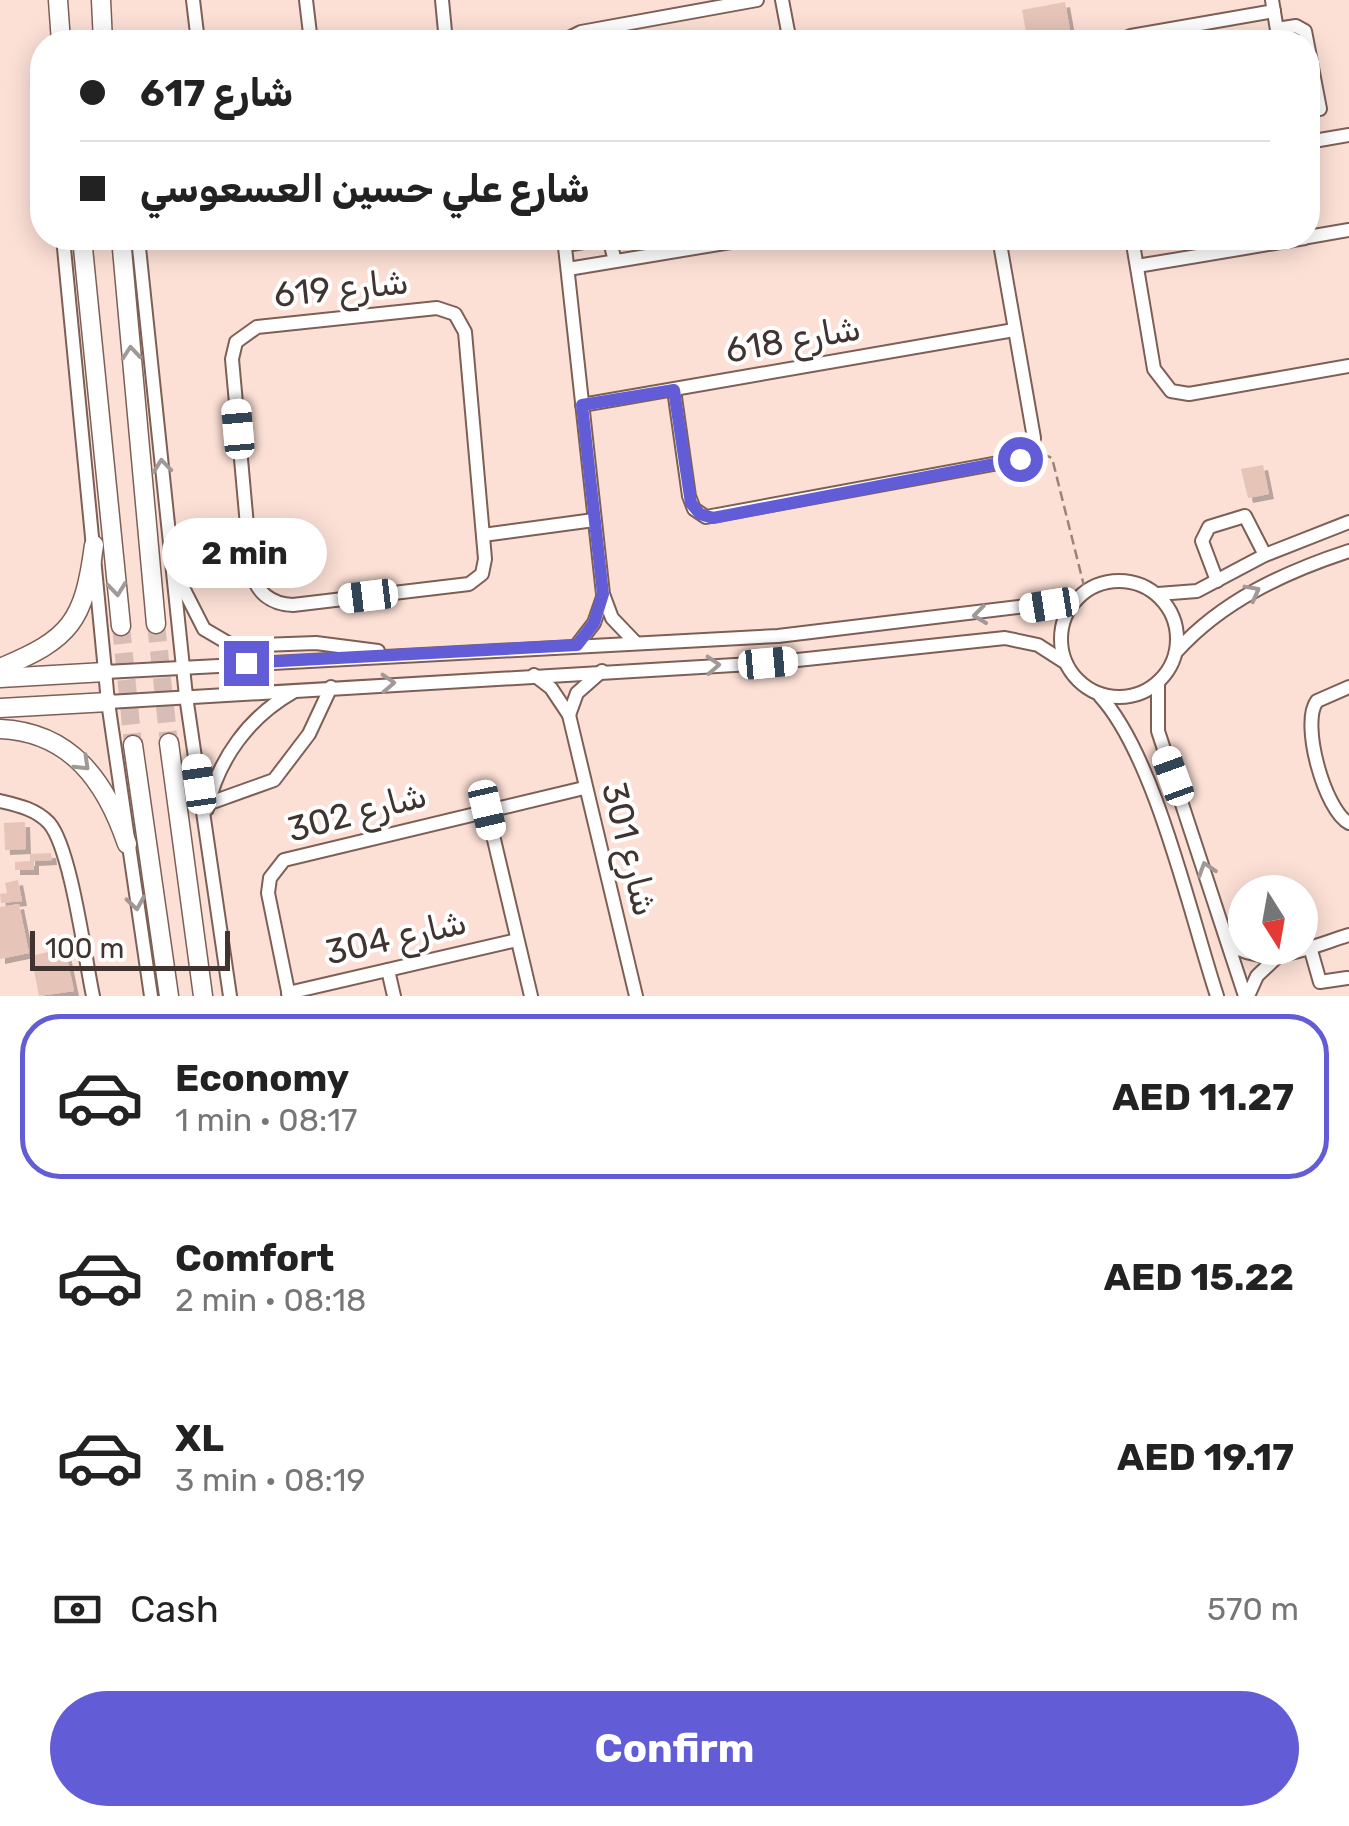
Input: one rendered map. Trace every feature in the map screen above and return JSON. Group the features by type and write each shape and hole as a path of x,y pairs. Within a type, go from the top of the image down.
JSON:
{"main road":[{"path":"58,0 60,30"},
{"path":"101,0 102,30"},
{"path":"83,250 121,626"},
{"path":"121,250 156,624"},
{"path":"0,668 46,648 68,630 86,597 94,544"},
{"path":"0,678 106,672"},
{"path":"0,708 108,702"},
{"path":"0,729 36,735 76,756 115,807 127,844"},
{"path":"169,743 203,996"},
{"path":"133,746 168,996"}],"street":[{"path":"194,0 197,30"},
{"path":"306,0 310,30"},
{"path":"442,0 445,30"},
{"path":"592,30 756,0"},
{"path":"782,0 788,30"},
{"path":"1158,30 1273,5 1277,30"},
{"path":"1320,140 1349,134"},
{"path":"1320,235 1349,230"},
{"path":"65,250 108,702 151,996"},
{"path":"139,250 186,696 230,996"},
{"path":"565,250 603,594 612,618 635,642"},
{"path":"612,250 614,261"},
{"path":"568,269 681,250"},
{"path":"674,390 691,503 700,514 713,518 1013,461 1031,450 1034,432 1001,250"},
{"path":"1134,250 1154,368 1170,391 1189,394 1349,366"},
{"path":"1137,266 1230,250"},
{"name":"شارع 619","path":"437,308 456,314 464,332 482,535 484,566 469,584 293,605 265,597 250,570 232,359 236,342 257,327 437,308"},
{"name":"شارع 618","path":"582,405 1014,330"},
{"path":"1217,581 1202,541 1210,527 1245,516 1265,555"},
{"path":"482,535 594,520"},
{"path":"106,672 850,629 1081,596 1122,581 1157,594 1186,594 1265,555 1349,522"},
{"path":"1228,941 1161,742 1155,707 1158,683 1177,651 1230,604 1300,569 1349,551"},
{"path":"173,566 197,620 222,642 244,648 335,643 390,654"},
{"path":"577,645 594,623 603,594"},
{"path":"1157,594 1172,614 1177,651"},
{"path":"1066,663 1061,636 1081,596"},
{"path":"108,702 768,663 1005,638 1038,645 1066,663 1079,682 1098,694 1118,718 1140,760 1217,996"},
{"path":"570,715 584,684 602,670"},
{"path":"534,675 551,688 570,715"},
{"path":"1098,694 1123,698 1158,683"},
{"path":"208,804 274,780 309,734 331,687"},
{"path":"1349,688 1316,700 1308,722 1332,809 1349,823"},
{"path":"204,821 218,772 246,730 300,689"},
{"name":"شارع 301","path":"570,715 584,788 636,996"},
{"name":"شارع 302","path":"288,994 268,894 278,866 297,854 584,788"},
{"path":"0,801 27,808 50,824 62,851 93,996"},
{"path":"487,810 531,996"},
{"path":"1318,944 1349,934"},
{"name":"شارع 304","path":"288,994 517,940"},
{"path":"1236,965 1246,996"},
{"path":"1246,996 1269,965"},
{"path":"1315,965 1320,982 1347,978"},
{"path":"388,970 394,996"}],"path":[{"path":"1031,450 1052,458 1081,596"}],"building":[{"path":"1065,2 1070,30 1026,30 1022,10"},
{"path":"1263,465 1269,494 1248,498 1241,469"},
{"path":"25,822 26,849 5,850 4,823"},
{"path":"51,853 52,860 34,861 34,870 15,870 15,862 30,861 30,854"},
{"path":"18,880 22,901 1,903 0,894 7,893 5,883"},
{"path":"19,904 29,953 0,959 0,907"},
{"path":"65,948 74,991 39,996 31,956"}],"tunnel":[{"path":"156,624 169,743"},
{"path":"121,626 133,745"}],"route":[{"path":"246,663 577,645 599,614 603,594 582,405 674,390 691,503 700,514 713,518 1020,459"}]}
